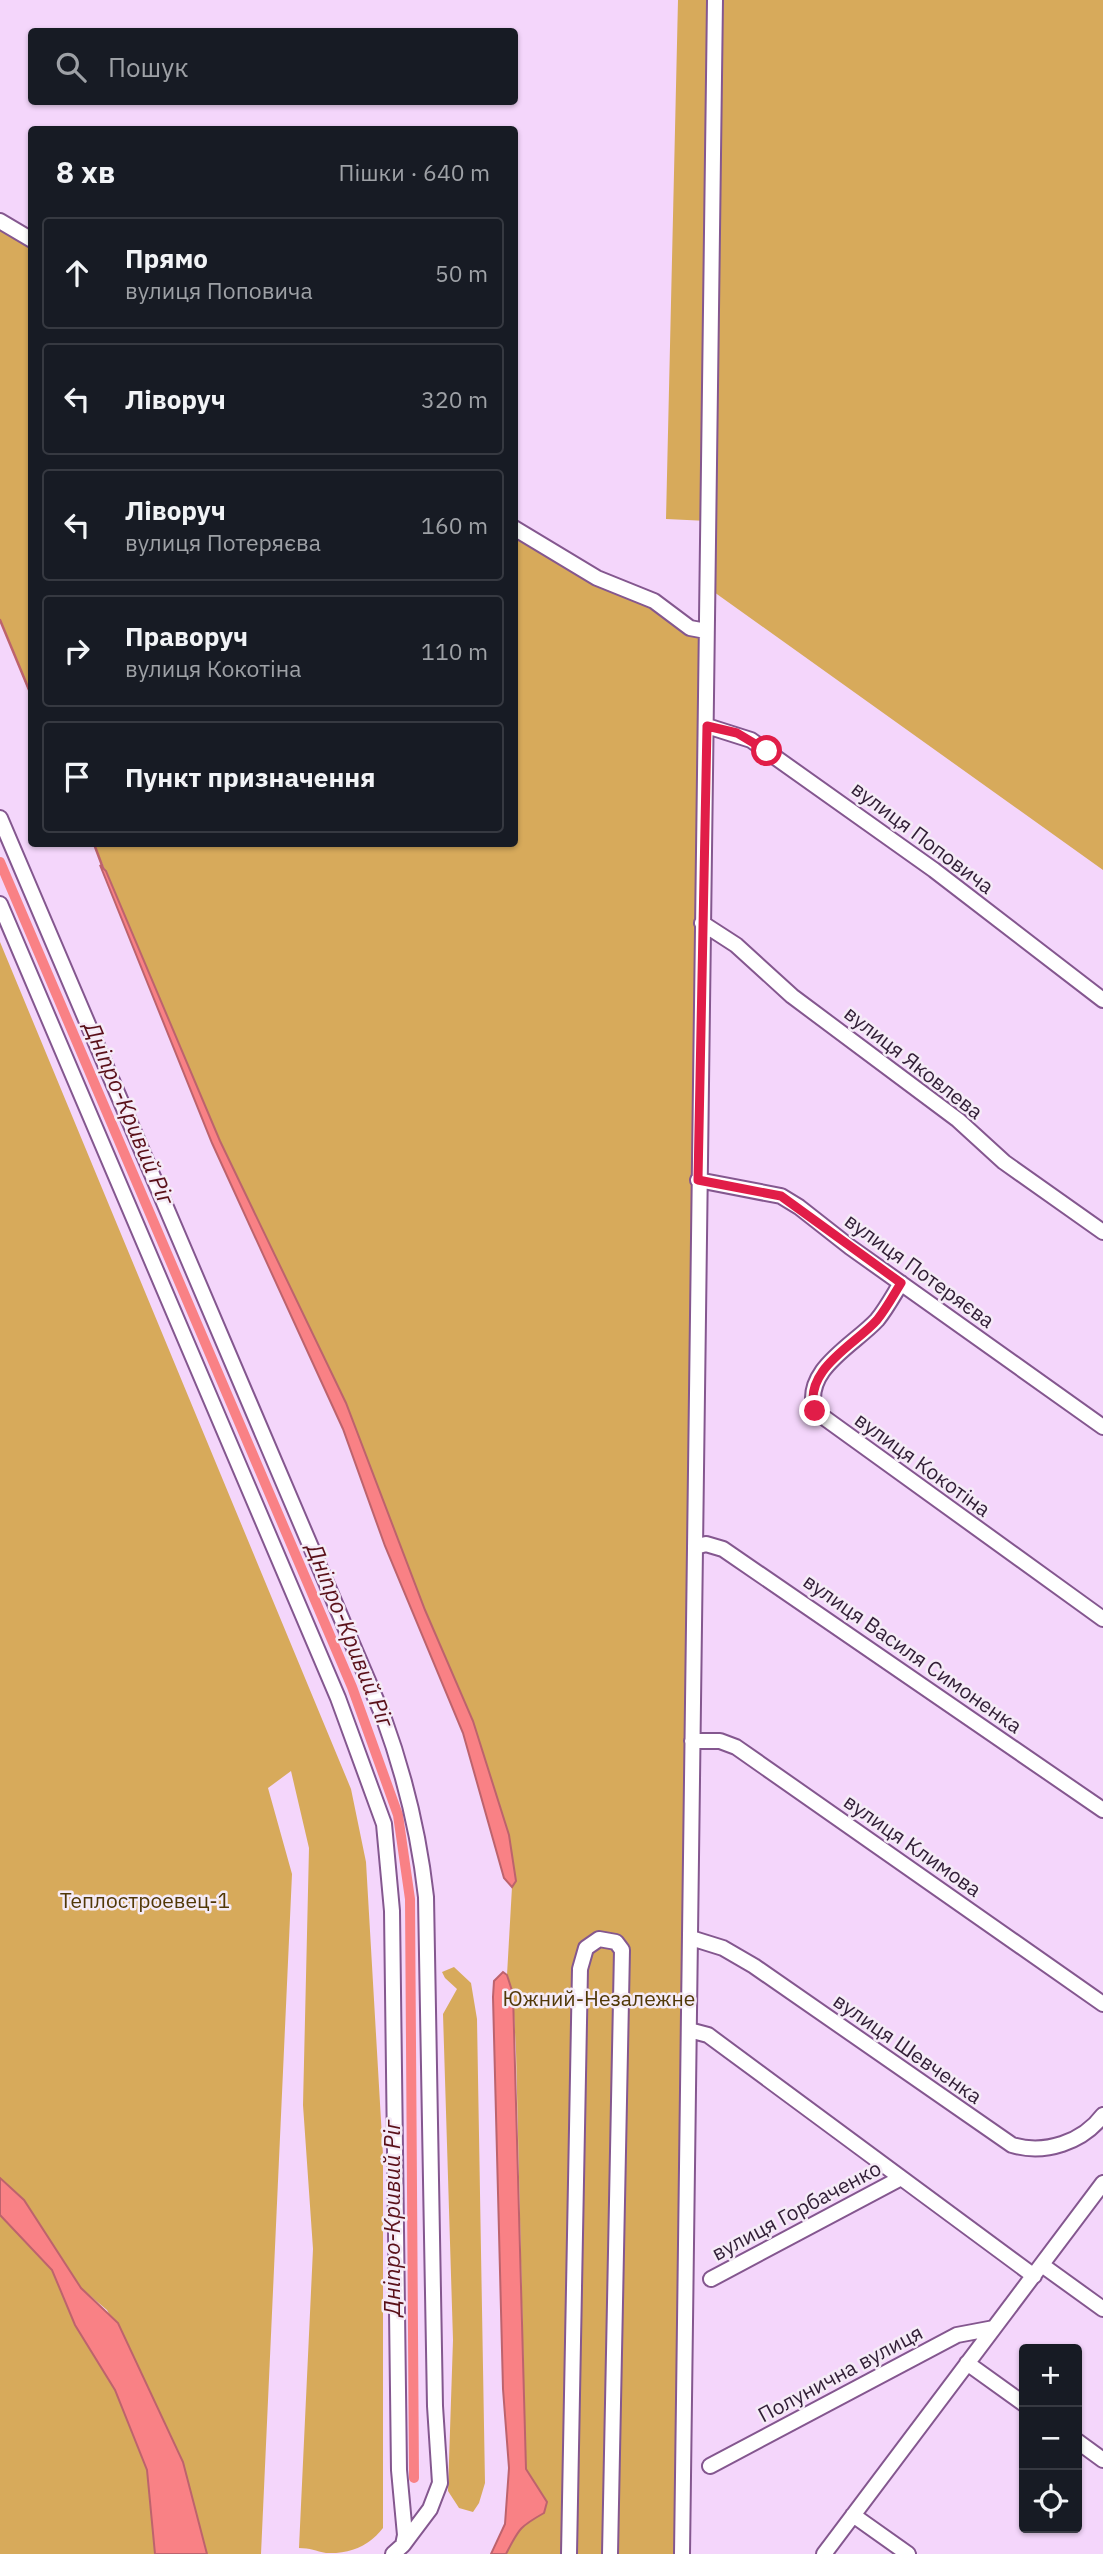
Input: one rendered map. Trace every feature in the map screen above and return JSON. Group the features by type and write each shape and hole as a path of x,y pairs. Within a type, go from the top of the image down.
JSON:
{"street":[{"path":"681,2554 715,0"},
{"path":"0,221 28,238"},
{"path":"518,530 597,578 654,601 690,628 706,631"},
{"name":"вулиця Поповича","path":"707,726 751,740 934,870 1103,1000"},
{"path":"0,818 378,1703 403,1771 419,1838 426,1897 435,2406 440,2483 436,2499 398,2550"},
{"path":"0,904 338,1698 384,1824 392,1911 399,2470 404,2516 398,2550"},
{"name":"вулиця Яковлева","path":"702,923 736,945 792,996 958,1120 1004,1162 1103,1232"},
{"name":"вулиця Потеряєва","path":"698,1180 781,1196 1103,1427"},
{"name":"вулиця Кокотіна","path":"901,1283 875,1322 825,1368 814,1391 815,1411 1103,1619"},
{"name":"вулиця Василя Симоненка","path":"695,1547 716,1546 743,1562 1103,1810"},
{"name":"вулиця Климова","path":"692,1741 720,1741 736,1748 1103,2004"},
{"name":"вулиця Шевченка","path":"691,1938 723,1948 754,1966 1012,2145 1034,2149 1073,2141 1087,2135 1103,2115"},
{"path":"569,2554 580,1969 586,1948 599,1939 616,1942 622,1950 610,2554"},
{"path":"689,2030 708,2035 901,2178 1038,2271 1103,2309"},
{"name":"вулиця Горбаченко","path":"711,2279 901,2178"},
{"path":"824,2554 1103,2183"},
{"name":"Полунична вулиця","path":"709,2466 957,2335 994,2328"},
{"path":"967,2363 1019,2400"},
{"path":"1082,2445 1103,2460"},
{"path":"853,2515 908,2554"}],"green space":[{"path":"678,0 1103,0 1103,870 707,587 708,521 666,519"},
{"path":"0,221 28,238 28,690 0,620"},
{"name":"Южний-Незалежне","path":"518,530 706,631 675,2554 506,2554 515,2532 535,2518 547,2502 526,2469 516,2051 513,1995 507,1975 512,1887 516,1880 473,1721 425,1610 346,1403 220,1141 95,847 518,847"},
{"name":"Теплостроевец-1","path":"0,942 351,1789 366,1862 383,2155 383,2528 372,2540 343,2552 326,2553 299,2548 313,2249 303,2105 309,1848 291,1771 268,1788 292,1874 261,2554 207,2554 183,2462 107,2310 81,2288 24,2200 0,2178"},
{"path":"454,1967 471,1983 477,2019 485,2483 479,2503 473,2512 459,2508 448,2491 453,2340 443,2014 457,1989 442,1972"},
{"path":"0,2215 52,2270 75,2325 115,2390 147,2470 155,2554 0,2554"}],"shaded area":[{"path":"100,865 106,871 220,1141 346,1403 425,1610 473,1721 509,1835 516,1881 512,1887 504,1878 463,1733 385,1546 343,1429 212,1143"},
{"path":"503,1972 507,1975 513,1994 526,2469 547,2502 544,2513 520,2529 506,2554 491,2554 505,2524 509,2468 503,2389 493,1997 494,1981"},
{"path":"0,2178 24,2200 81,2288 118,2323 183,2462 207,2554 155,2554 147,2470 115,2390 75,2325 52,2270 0,2215"}],"waterway":[{"path":"0,620 28,687"},
{"path":"95,847 103,868"},
{"name":"Дніпро-Кривий Ріг","path":"0,862 352,1687 398,1815 410,1899 414,2478"}],"route":[{"path":"767,751 737,733 707,726 698,1180 781,1196 901,1283 875,1322 825,1368 814,1391 812,1402 815,1411"}]}
